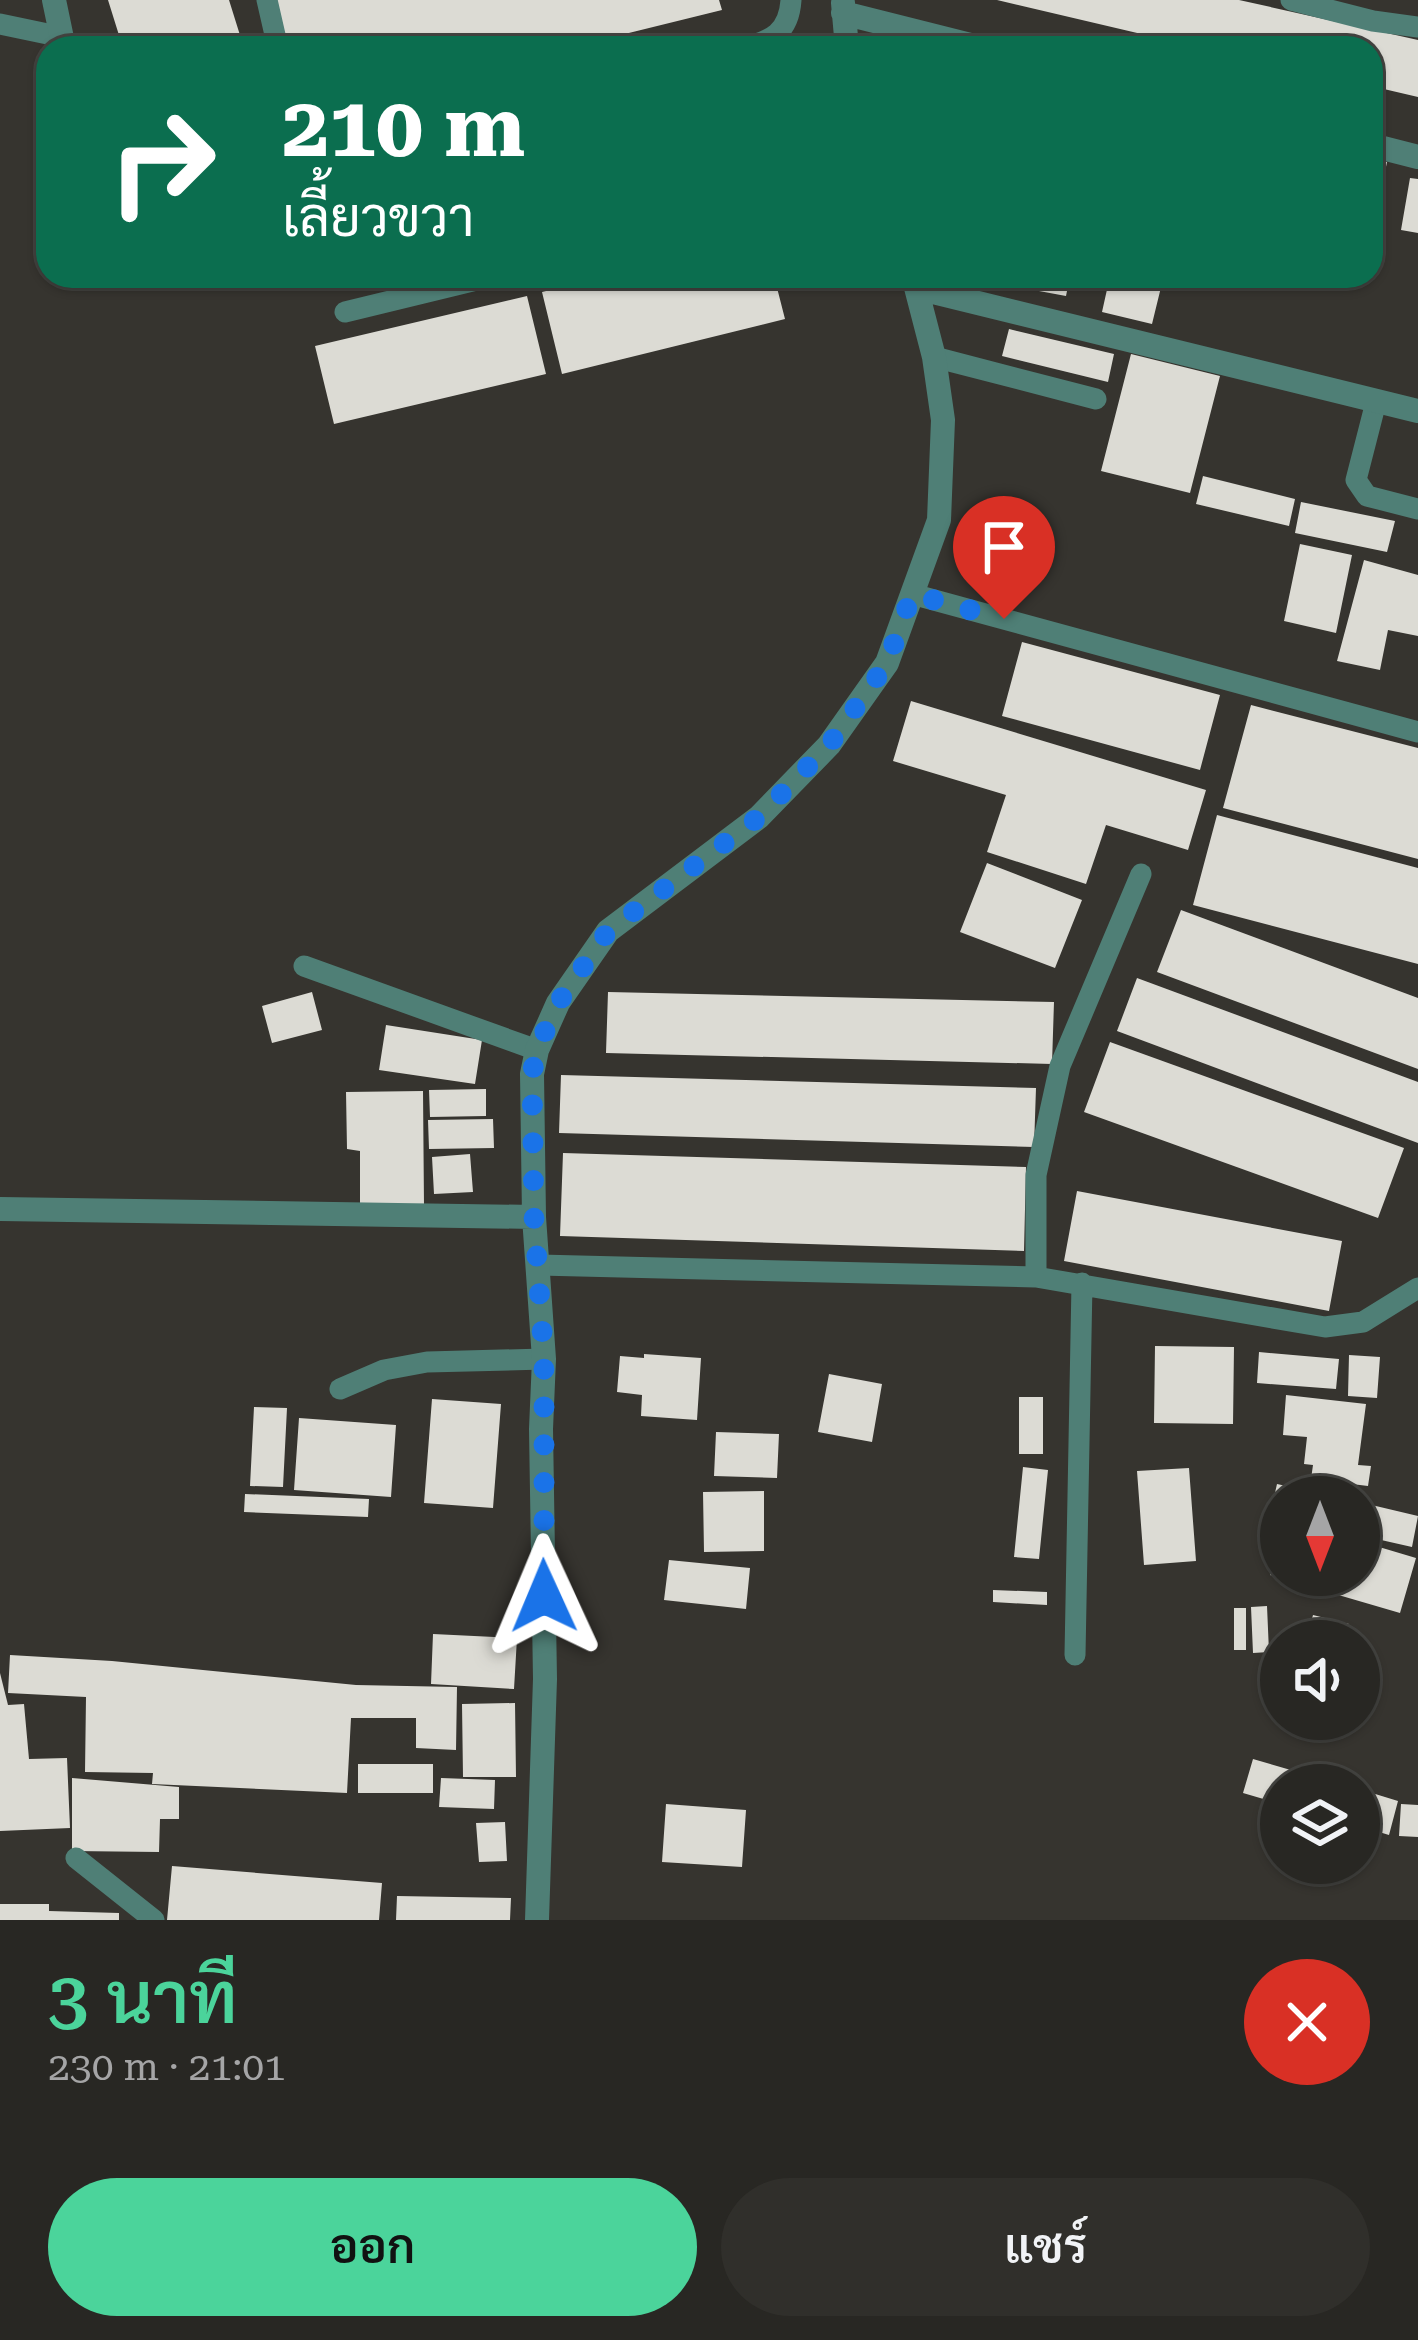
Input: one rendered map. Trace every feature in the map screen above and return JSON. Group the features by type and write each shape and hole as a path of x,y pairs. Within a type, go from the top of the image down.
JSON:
{"street":[{"path":"54,0 62,36"},
{"path":"843,7 941,36"},
{"path":"1383,148 1418,157"},
{"path":"537,1920 545,1679 544,1358 534,1217 532,1074 537,1049 558,1003 608,931 759,817 829,745 887,663 939,520 943,420 917,288"},
{"path":"938,288 1418,411"},
{"path":"0,1209 534,1217"}],"lane":[{"path":"267,0 275,36"},
{"path":"775,36 787,25 791,0"},
{"path":"1291,0 1418,27"},
{"path":"0,24 40,36"},
{"path":"345,313 446,288"},
{"path":"934,357 1096,399"},
{"path":"1376,402 1356,480 1367,496 1418,509"},
{"path":"912,594 1418,732"},
{"path":"1036,1277 1036,1175 1060,1066 1141,874"},
{"path":"304,966 537,1049"},
{"path":"539,1265 1036,1277 1325,1327 1363,1322 1418,1288"},
{"path":"1075,1655 1082,1283"},
{"path":"340,1389 384,1370 427,1362 544,1358"},
{"path":"76,1858 154,1920"}],"building":[{"path":"108,0 229,0 240,36 119,36"},
{"path":"277,0 719,0 722,10 617,36 285,36"},
{"path":"997,0 1239,0 1418,40 1418,97 1383,89 1383,36 1150,36"},
{"path":"1410,178 1418,179 1418,233 1401,230"},
{"path":"558,288 777,288 785,319 562,374 542,292"},
{"path":"1023,288 1068,288 1066,296"},
{"path":"1107,288 1161,288 1152,324 1102,312"},
{"path":"527,296 546,374 334,424 315,346"},
{"path":"1009,329 1114,354 1108,382 1002,356"},
{"path":"1131,354 1220,376 1190,493 1101,471"},
{"path":"1203,476 1295,499 1289,526 1196,504"},
{"path":"1301,502 1395,521 1387,552 1295,533"},
{"path":"1300,544 1352,555 1336,633 1284,621"},
{"path":"1364,560 1418,575 1418,636 1388,630 1380,670 1337,661"},
{"path":"1022,642 1220,695 1200,770 1002,716"},
{"path":"911,701 1206,790 1188,850 1106,825 1086,884 987,852 1006,795 893,761"},
{"path":"1251,705 1418,748 1418,859 1223,808"},
{"path":"1217,815 1418,868 1418,964 1193,905"},
{"path":"987,863 1082,900 1055,968 960,932"},
{"path":"1181,910 1418,998 1418,1069 1157,972"},
{"path":"1137,978 1418,1082 1418,1143 1117,1031"},
{"path":"312,992 322,1030 272,1043 262,1006"},
{"path":"608,992 1054,1002 1052,1064 606,1053"},
{"path":"386,1025 482,1040 475,1084 379,1070"},
{"path":"1110,1042 1404,1148 1378,1218 1084,1112"},
{"path":"561,1075 1036,1088 1034,1147 559,1133"},
{"path":"486,1089 486,1116 430,1117 429,1090"},
{"path":"423,1091 424,1206 360,1207 360,1151 347,1149 346,1092"},
{"path":"493,1119 494,1148 429,1149 428,1120"},
{"path":"563,1153 1026,1167 1024,1251 560,1236"},
{"path":"470,1154 473,1192 434,1194 432,1157"},
{"path":"1077,1191 1342,1241 1329,1311 1064,1261"},
{"path":"1155,1346 1234,1347 1233,1424 1154,1423"},
{"path":"1259,1352 1339,1359 1336,1389 1257,1383"},
{"path":"644,1354 701,1358 697,1420 641,1416 642,1395 617,1392 620,1356 644,1358"},
{"path":"1349,1355 1380,1357 1377,1398 1348,1396"},
{"path":"829,1374 882,1384 872,1442 818,1432"},
{"path":"1286,1395 1366,1404 1358,1465 1371,1466 1370,1476 1311,1476 1313,1465 1304,1464 1307,1437 1283,1435"},
{"path":"1019,1397 1043,1397 1043,1454 1019,1454"},
{"path":"432,1399 501,1404 493,1508 424,1503"},
{"path":"254,1407 287,1408 283,1487 250,1486"},
{"path":"299,1418 396,1425 391,1497 294,1490"},
{"path":"716,1432 779,1434 777,1478 714,1476"},
{"path":"1023,1467 1048,1470 1039,1559 1014,1557"},
{"path":"1189,1468 1196,1561 1144,1565 1137,1471"},
{"path":"764,1491 764,1551 704,1552 703,1492"},
{"path":"245,1494 369,1499 368,1517 244,1512"},
{"path":"1380,1507 1418,1516 1412,1547 1380,1540"},
{"path":"1380,1547 1416,1558 1400,1613 1342,1596 1380,1596"},
{"path":"669,1560 750,1568 746,1609 664,1600"},
{"path":"993,1590 1047,1592 1047,1605 993,1602"},
{"path":"1267,1606 1268,1620 1260,1620 1260,1653 1253,1653 1251,1607"},
{"path":"1234,1608 1246,1608 1246,1650 1234,1650"},
{"path":"433,1634 517,1638 514,1689 431,1684"},
{"path":"10,1655 356,1685 457,1687 456,1750 416,1748 416,1718 351,1718 347,1793 152,1784 153,1773 85,1772 86,1697 8,1693"},
{"path":"0,1673 8,1705 24,1704 29,1759 67,1758 70,1828 0,1831"},
{"path":"515,1703 516,1777 463,1777 462,1704"},
{"path":"1253,1759 1270,1764 1260,1764 1260,1798 1243,1793"},
{"path":"358,1764 433,1764 433,1793 358,1793"},
{"path":"72,1778 179,1787 179,1819 160,1819 159,1852 72,1851"},
{"path":"441,1778 495,1780 494,1809 439,1807"},
{"path":"1380,1795 1398,1801 1389,1835 1380,1832"},
{"path":"666,1804 746,1810 742,1867 662,1862"},
{"path":"1401,1804 1418,1805 1418,1837 1399,1836"},
{"path":"505,1822 507,1861 479,1862 476,1823"},
{"path":"172,1866 382,1883 379,1920 167,1920"},
{"path":"397,1896 511,1898 510,1920 396,1920"},
{"path":"0,1904 49,1904 49,1911 119,1913 119,1920 0,1920"}],"route":[{"path":"544,1596 544,1358 534,1217 532,1074 537,1049 558,1003 608,931 759,817 829,745 887,663 912,594 1004,619"}]}
